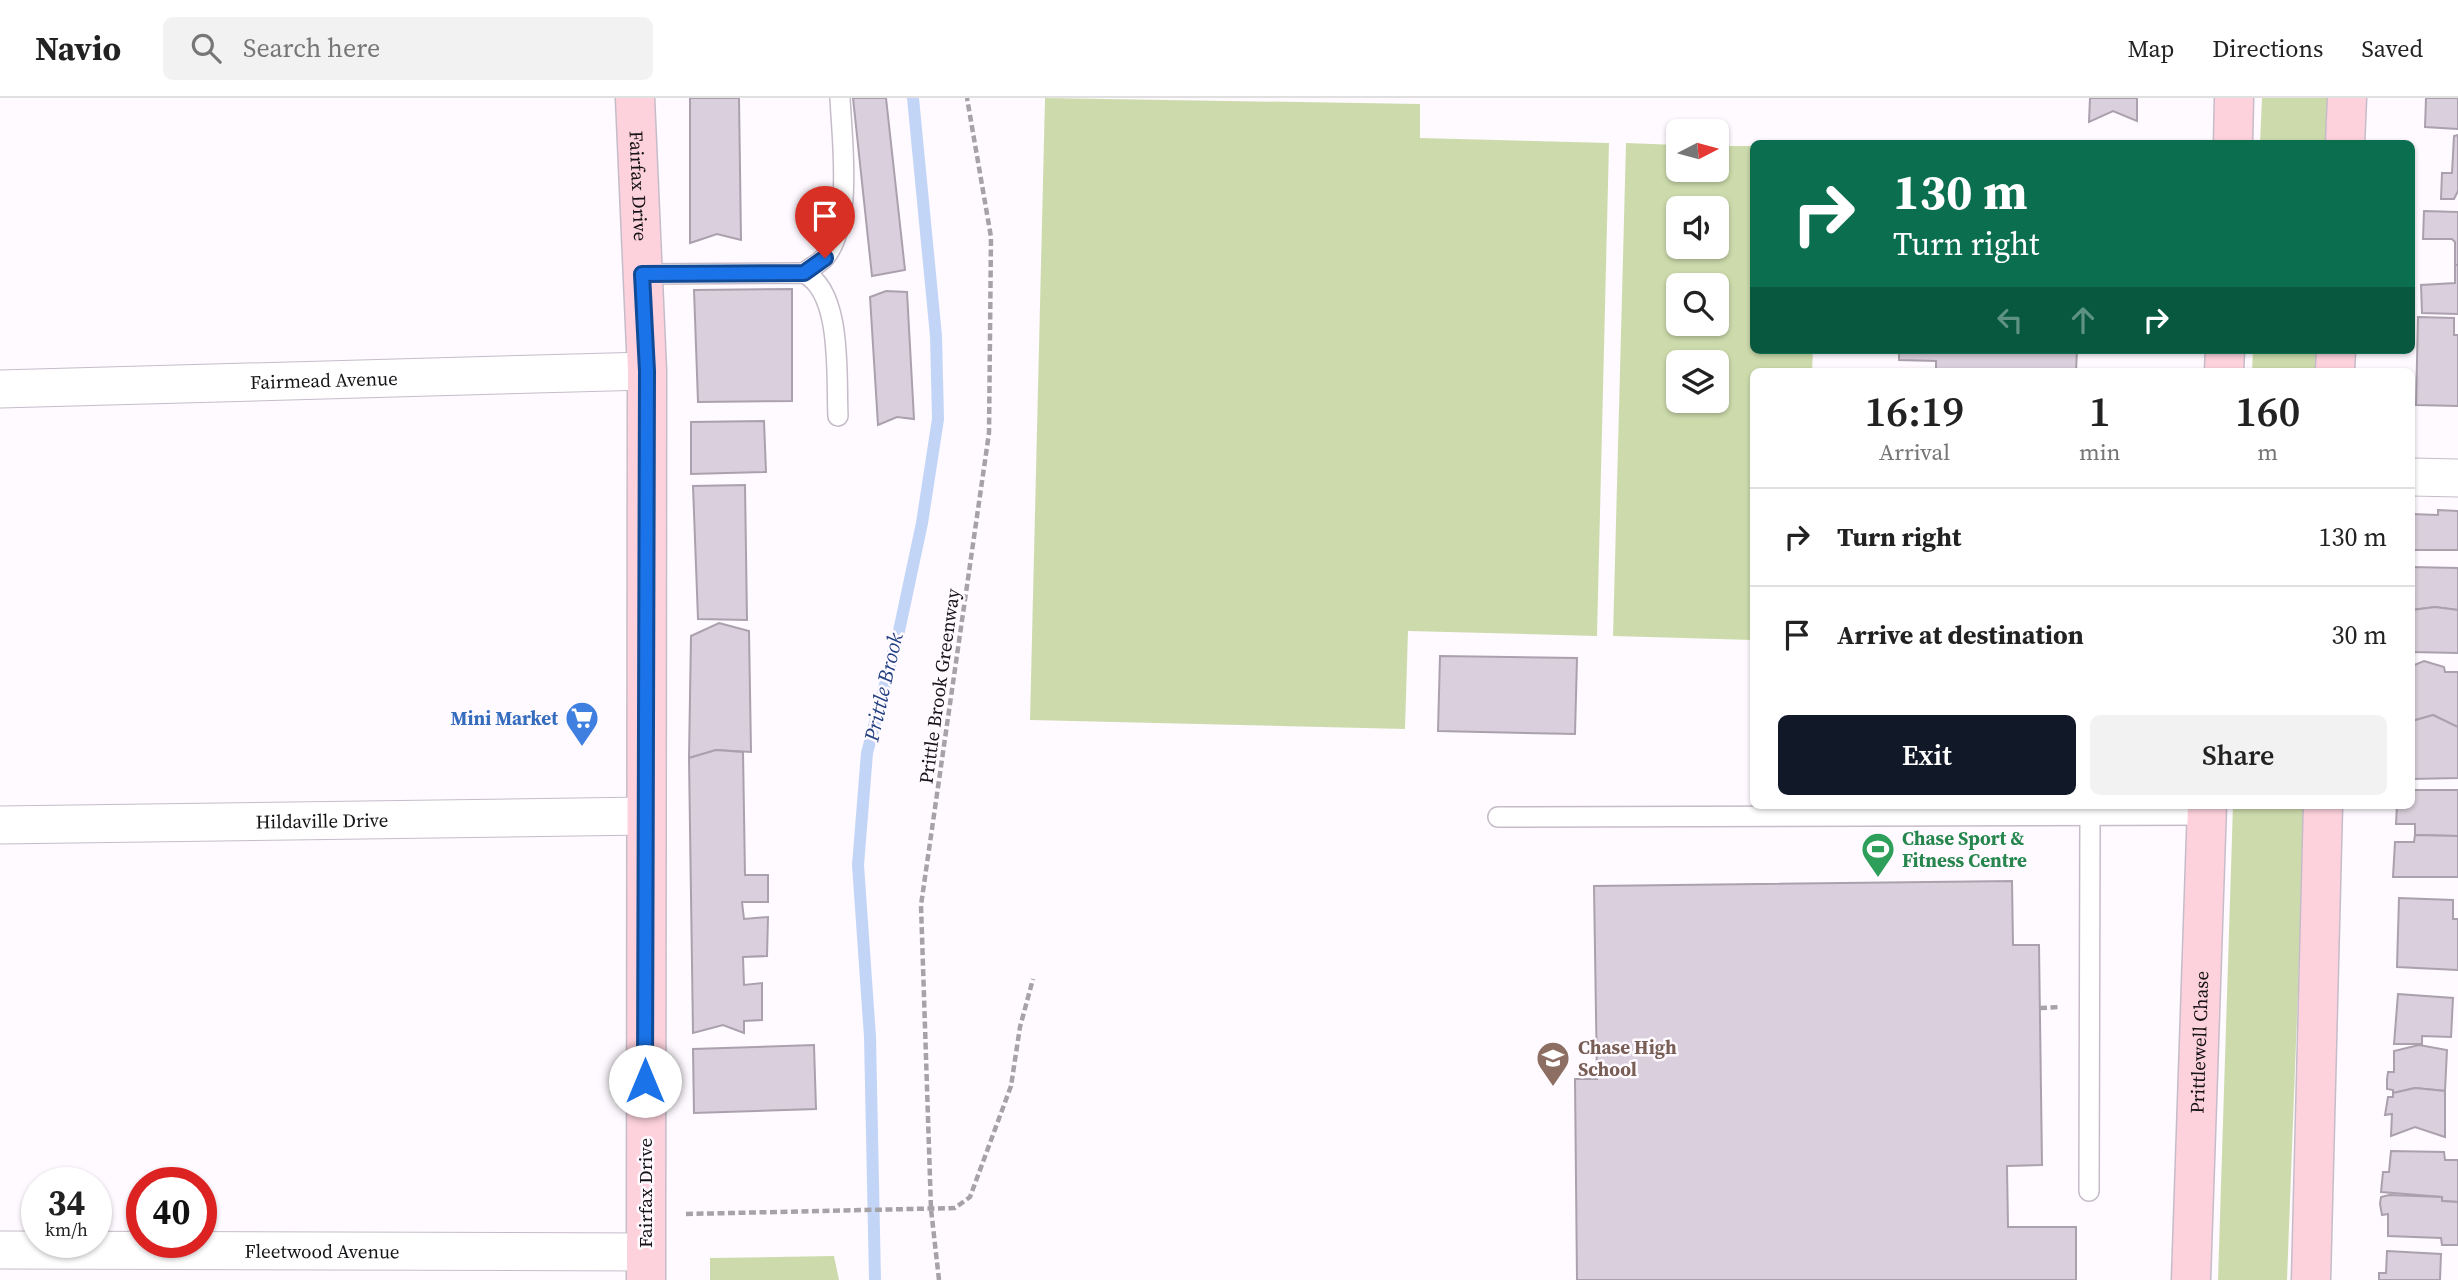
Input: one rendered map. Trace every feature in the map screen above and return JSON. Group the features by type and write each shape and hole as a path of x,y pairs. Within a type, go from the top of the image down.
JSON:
{"street":[{"name":"Fairfax Drive","path":"635,98 647,371 645,1266"},
{"path":"2233,140 2234,98"},
{"path":"2345,140 2347,98"},
{"name":"Fairmead Avenue","path":"0,389 647,371"},
{"path":"2415,477 2458,478"},
{"path":"2311,1280 2323,809"},
{"name":"Prittlewell Chase","path":"2191,1280 2206,810"},
{"name":"Hildaville Drive","path":"0,825 645,816"},
{"name":"Fleetwood Avenue","path":"0,1250 645,1266"}],"lane":[{"path":"804,273 825,258 835,240 843,199 840,98"},
{"path":"642,274 804,273 814,278 830,312 834,330 838,416"},
{"path":"1498,817 2090,818 2206,810"},
{"path":"2089,1191 2090,818"}],"path":[{"name":"Prittle Brook Greenway","path":"939,1280 931,1209 921,905 989,433 991,237 967,98"},
{"path":"686,1226 686,1213 954,1208 971,1197 1011,1086 1020,1027 1033,979"}],"green space":[{"path":"1045,98 1420,104 1420,138 1609,143 1597,636 1408,631 1405,729 1030,720"},
{"path":"2262,98 2329,98 2327,140 2260,140"},
{"path":"1626,143 1666,145 1666,182 1729,182 1729,146 1750,146 1750,354 1813,354 1812,368 1750,368 1750,640 1613,636"},
{"path":"2253,354 2321,354 2320,368 2252,368"},
{"path":"2233,809 2305,809 2287,1280 2218,1280"},
{"path":"834,1256 839,1280 710,1280 710,1258"}],"building":[{"path":"690,98 739,98 741,240 717,234 690,243"},
{"path":"853,98 886,98 905,270 872,276"},
{"path":"2090,98 2137,98 2137,121 2113,111 2089,122"},
{"path":"2426,98 2458,98 2458,129 2425,127"},
{"path":"2458,135 2458,191 2454,199 2441,199 2442,173 2452,173 2454,136"},
{"path":"2424,211 2458,212 2458,265 2455,265 2455,242 2452,239 2423,239"},
{"path":"2455,265 2458,265 2458,314 2422,313 2421,285 2455,283"},
{"path":"792,289 792,401 698,402 694,290"},
{"path":"886,291 907,292 914,419 897,417 878,425 870,297"},
{"path":"2418,317 2454,318 2454,335 2458,335 2458,406 2416,405"},
{"path":"1899,354 2077,354 2076,368 1936,368 1936,361 1899,360"},
{"path":"764,421 766,472 691,474 691,422"},
{"path":"745,485 747,620 698,619 693,486"},
{"path":"2438,510 2458,511 2458,550 2415,550 2415,514 2438,515"},
{"path":"2415,567 2458,568 2458,610 2435,607 2415,610"},
{"path":"2435,607 2458,610 2458,653 2415,652 2415,610"},
{"path":"719,623 749,631 751,752 716,750 689,758 691,636"},
{"path":"1440,656 1577,658 1575,734 1438,731"},
{"path":"2424,661 2444,667 2445,672 2458,672 2458,727 2433,715 2415,720 2415,665"},
{"path":"2433,715 2458,727 2458,778 2415,779 2415,720"},
{"path":"716,750 743,752 745,875 768,875 768,902 742,902 744,919 768,917 767,956 743,957 744,985 762,983 762,1020 744,1021 744,1033 723,1025 693,1033 689,758"},
{"path":"2415,790 2458,790 2458,836 2415,835 2415,824 2396,824 2397,809 2415,809"},
{"path":"2415,835 2458,836 2458,877 2393,877 2395,842 2414,842"},
{"path":"2012,881 2013,945 2039,945 2042,1165 2007,1166 2008,1227 2076,1227 2076,1280 1577,1280 1575,1079 1597,1079 1594,886"},
{"path":"2399,898 2453,900 2453,919 2458,919 2458,970 2397,967"},
{"path":"2398,994 2453,998 2451,1037 2422,1036 2422,1044 2394,1044"},
{"path":"814,1045 816,1109 694,1113 693,1049"},
{"path":"2419,1045 2447,1050 2445,1091 2415,1088 2393,1093 2393,1090 2387,1089 2387,1079 2388,1072 2394,1072 2394,1051"},
{"path":"2415,1088 2445,1091 2445,1137 2415,1127 2391,1136 2392,1114 2385,1115 2388,1097 2393,1097 2393,1093"},
{"path":"2391,1151 2444,1152 2445,1160 2458,1160 2458,1202 2442,1201 2442,1197 2381,1192 2383,1172 2389,1172"},
{"path":"2381,1197 2442,1197 2442,1201 2458,1202 2458,1245 2442,1245 2441,1238 2388,1236 2388,1214 2382,1215 2380,1204"},
{"path":"2387,1251 2441,1254 2440,1280 2379,1280 2379,1273 2386,1273"}],"waterway":[{"name":"Prittle Brook","path":"875,1280 870,1037 858,865 867,753 899,631 922,523 938,419 936,336 913,98"}],"place":[{"name":"Mini Market","path":"582,748"},
{"name":"Chase Sport & Fitness Centre","path":"1878,879"},
{"name":"Chase High School","path":"1553,1088"}],"route":[{"path":"645,1081 647,371 642,274 804,273 825,258"}]}
